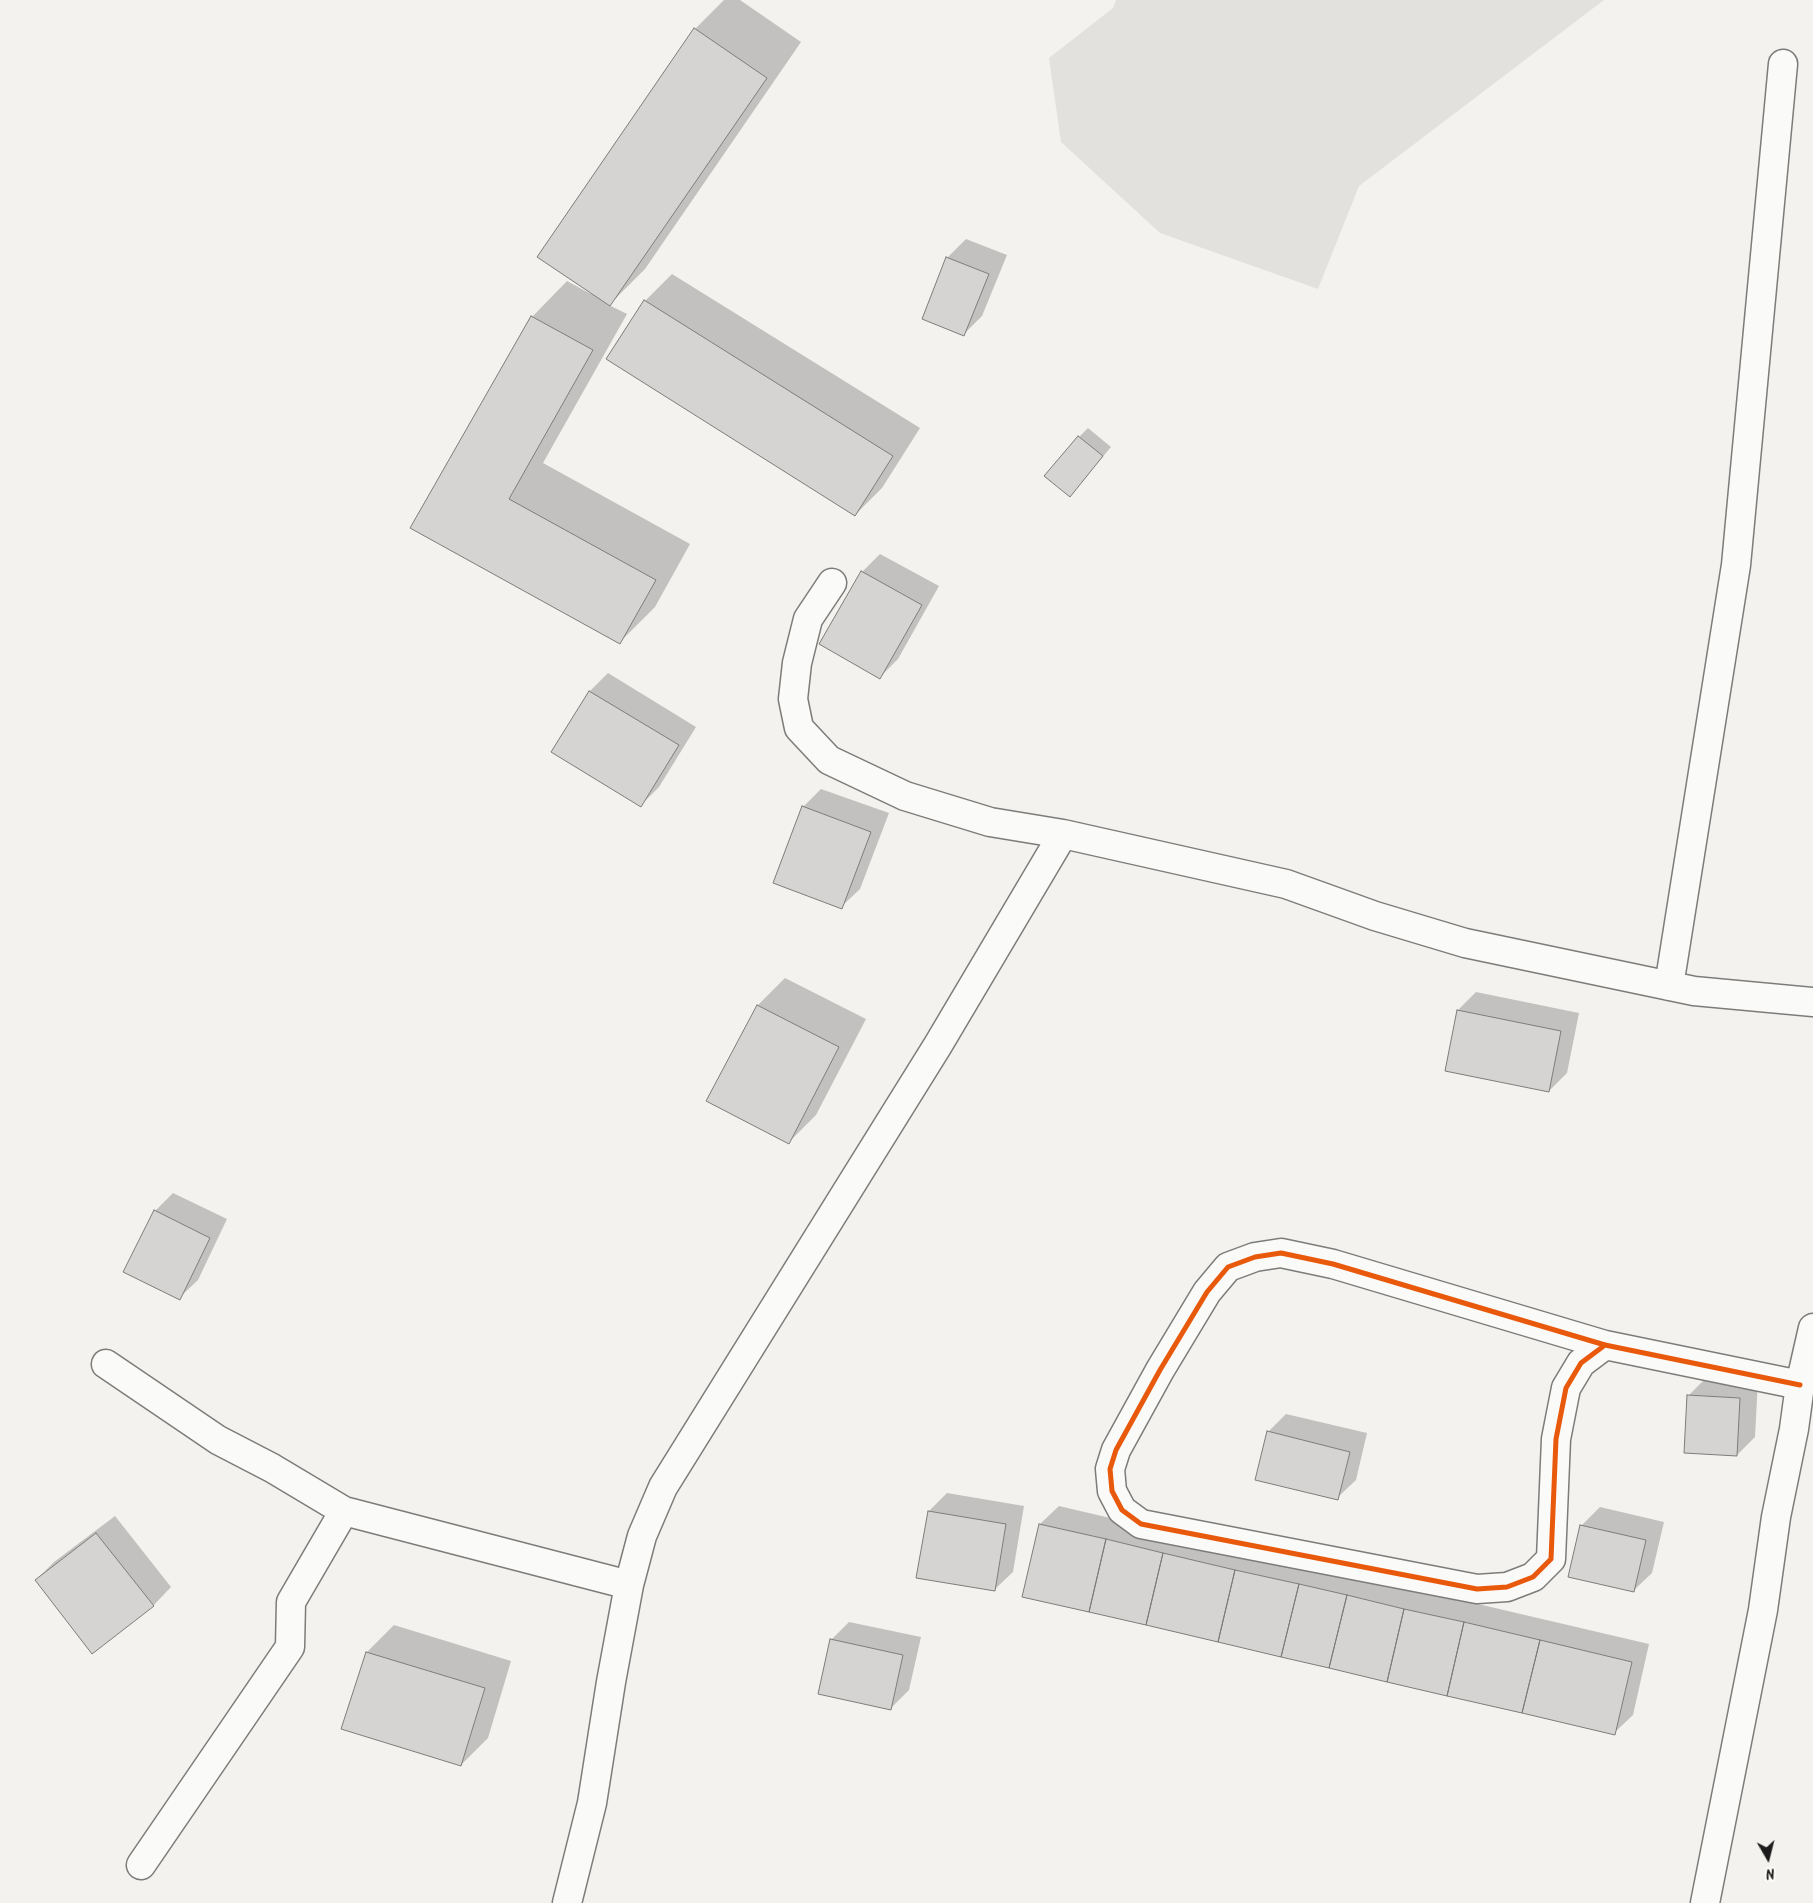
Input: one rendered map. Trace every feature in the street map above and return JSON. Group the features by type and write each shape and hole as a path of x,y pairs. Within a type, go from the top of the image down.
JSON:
{"street":[{"path":"1669,986 1736,565 1783,64"},
{"path":"832,583 808,619 797,663 793,699 800,728 828,760 905,796 990,822 1063,834 1286,884 1375,916 1465,943 1694,991 1813,1002"},
{"path":"567,1903 592,1803 611,1682 629,1585 642,1536 663,1487 938,1045 1063,834"},
{"path":"1605,1345 1582,1363 1566,1388 1556,1439 1551,1559 1533,1577 1507,1587 1477,1589 1141,1524 1122,1510 1112,1490 1110,1469 1116,1450 1160,1370 1207,1292 1228,1267 1256,1257 1281,1254 1333,1264 1605,1345 1800,1385"},
{"path":"1705,1903 1761,1620 1776,1517 1794,1429 1800,1385 1813,1328"},
{"path":"106,1364 218,1440 272,1468 344,1511 629,1585"},
{"path":"141,1865 290,1647 291,1602 344,1511"}],"shaded area":[{"path":"1116,0 1604,0 1359,186 1318,289 1160,233 1061,142 1049,58 1113,8"}],"building":[{"path":"694,28 767,78 610,306 537,257"},
{"path":"946,257 989,274 964,336 922,319"},
{"path":"644,300 893,456 855,516 606,359"},
{"path":"531,316 593,350 509,499 656,580 620,644 410,528"},
{"path":"1078,436 1103,456 1070,497 1044,476"},
{"path":"861,571 922,605 880,679 819,644"},
{"path":"589,691 679,745 641,807 551,752"},
{"path":"802,806 871,832 842,909 773,883"},
{"path":"757,1005 839,1047 789,1144 706,1101"},
{"path":"1457,1010 1561,1031 1549,1092 1445,1071"},
{"path":"154,1210 210,1238 180,1300 123,1272"},
{"path":"1687,1395 1740,1398 1737,1456 1684,1453"},
{"path":"1267,1431 1350,1452 1338,1500 1255,1480"},
{"path":"928,1511 1006,1524 995,1591 916,1578"},
{"path":"1039,1524 1106,1539 1089,1612 1022,1597"},
{"path":"1580,1525 1646,1540 1634,1592 1568,1577"},
{"path":"96,1533 154,1606 92,1654 35,1580"},
{"path":"1106,1539 1163,1553 1146,1625 1089,1612"},
{"path":"1163,1553 1235,1570 1218,1642 1146,1625"},
{"path":"1235,1570 1299,1584 1281,1657 1218,1642"},
{"path":"1299,1584 1347,1595 1329,1668 1281,1657"},
{"path":"1347,1595 1404,1609 1387,1682 1329,1668"},
{"path":"1404,1609 1464,1622 1447,1696 1387,1682"},
{"path":"1464,1622 1540,1640 1522,1713 1447,1696"},
{"path":"830,1639 903,1655 891,1710 818,1694"},
{"path":"1540,1640 1632,1662 1615,1735 1522,1713"},
{"path":"366,1652 485,1688 461,1766 341,1729"}],"cycle path":[{"path":"1605,1345 1581,1363 1566,1388 1556,1439 1551,1559 1533,1577 1507,1587 1477,1589 1141,1524 1122,1510 1112,1491 1110,1469 1116,1450 1160,1370 1207,1292 1228,1267 1255,1257 1281,1253 1333,1264 1605,1345 1800,1385"}]}
